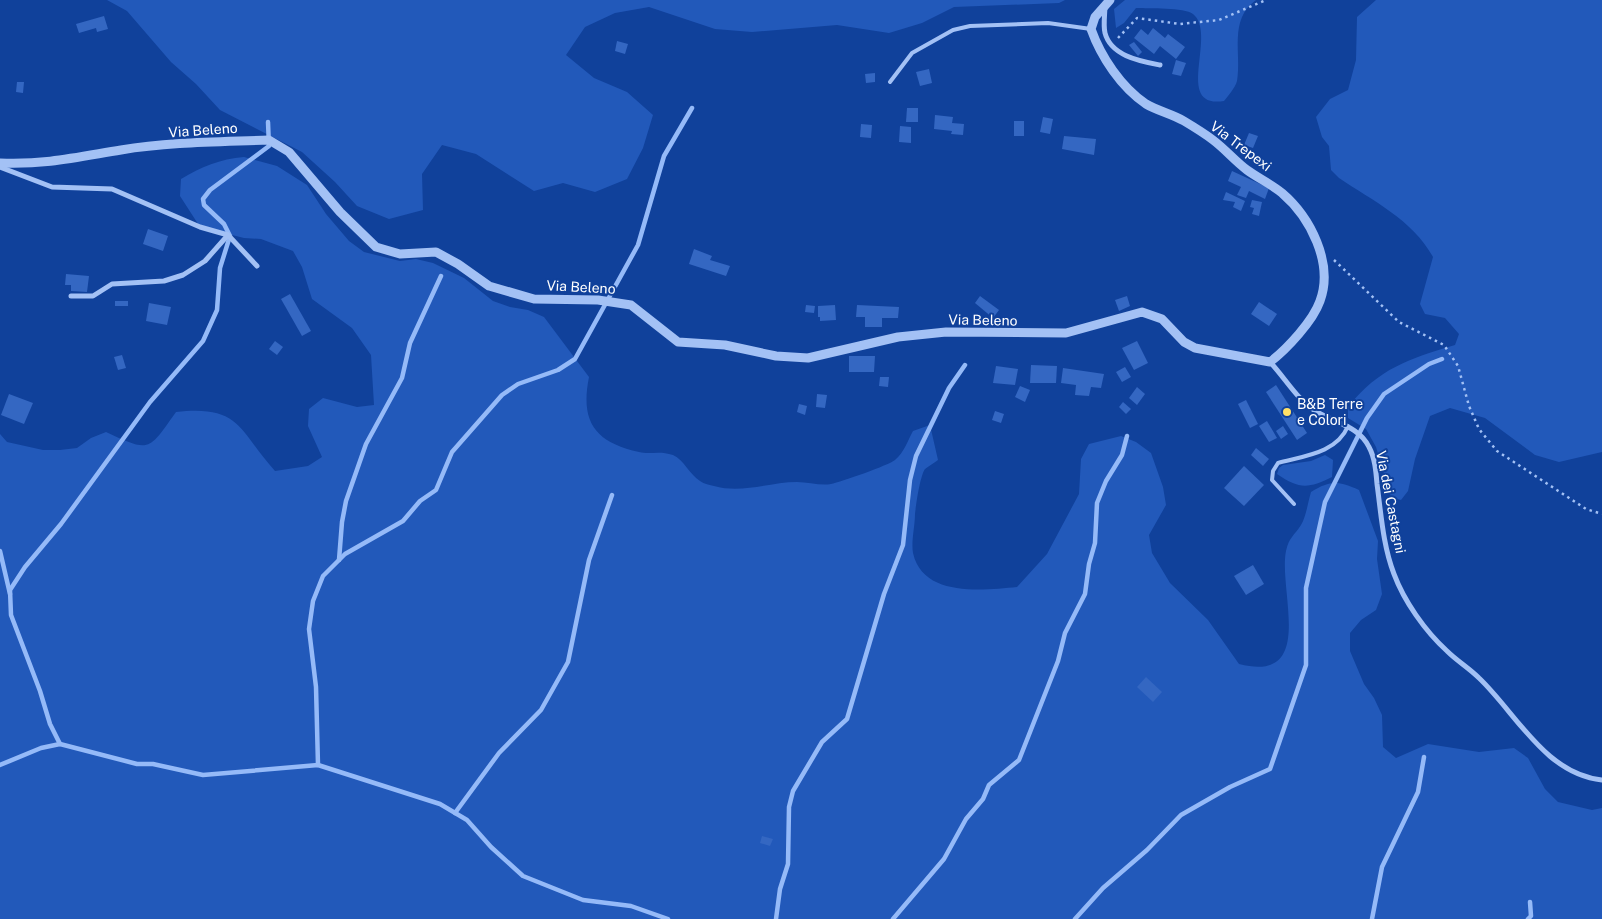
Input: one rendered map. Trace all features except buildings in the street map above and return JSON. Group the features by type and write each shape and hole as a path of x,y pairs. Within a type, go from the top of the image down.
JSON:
{"street":[{"path":"1108,2 1105,33 1112,44 1130,59 1160,65"},
{"path":"1091,29 1096,17 1108,2"},
{"name":"Via Trepexi","path":"1091,29 1101,54 1130,90 1147,104 1182,120 1213,140 1246,169 1281,192 1302,213 1318,249 1324,274 1321,300 1316,311 1281,354 1270,362"},
{"name":"Via Beleno","path":"0,163 35,164 89,157 121,150 269,140 289,152 340,212 376,247 400,254 436,252 458,264 489,286 534,299 598,300 632,305 678,342 725,345 776,356 808,358 898,337 946,332 1066,333 1142,312 1154,314 1162,319 1184,342 1195,348 1270,362"},
{"path":"0,167 52,186 112,189 200,227 228,234 257,266"},
{"path":"71,296 93,296 112,284 164,281 183,275 205,261 228,234"},
{"name":"Via dei Castagni","path":"1270,362 1296,395 1316,412 1348,426 1362,436 1370,447 1386,548 1394,574 1424,625 1446,650 1480,678 1528,734 1548,754 1580,774 1602,780"}],"lane":[{"path":"890,82 912,53 953,30 970,26 1048,23 1091,29"},
{"path":"1294,504 1272,480 1273,471 1278,463 1333,446 1343,438 1348,426"}],"path":[{"path":"1112,44 1137,18 1180,24 1219,20 1266,0"},
{"path":"1318,249 1331,256 1399,322 1444,345 1458,366 1469,406 1480,429 1497,451 1537,479 1586,509 1602,514"}],"shaded area":[{"path":"107,0 1065,0 1059,3 954,7 922,23 889,33 837,25 752,32 715,29 649,7 615,13 585,27 566,55 594,78 627,92 653,115 643,148 627,179 595,192 563,183 534,191 476,154 442,145 422,174 423,210 389,219 357,206 335,182 302,152 220,110 196,84 171,62 127,11"},
{"path":"1125,0 1256,0 1247,8 1242,17 1238,38 1237,81 1224,101 1209,100 1201,94 1198,82 1201,37 1199,24 1193,14 1174,9 1136,8 1124,23 1116,28 1114,9"},
{"path":"1376,0 1602,0 1602,452 1559,462 1535,455 1485,418 1450,408 1430,416 1415,459 1408,491 1401,500 1391,497 1376,447 1366,429 1348,418 1348,407 1371,383 1409,360 1455,345 1459,334 1445,318 1425,314 1420,304 1433,257 1425,244 1415,232 1391,212 1339,178 1331,170 1329,146 1322,137 1316,117 1330,99 1348,90 1356,60 1357,17"},
{"path":"244,157 277,166 307,185 326,214 349,241 364,252 400,261 416,259 433,263 464,278 493,301 510,307 528,310 544,317 589,377 587,406 589,418 601,436 624,448 639,452 673,455 696,478 705,484 735,489 801,482 823,485 836,483 895,460 903,450 913,431 930,425 938,460 925,469 921,478 918,491 913,553 919,568 929,578 942,584 956,588 972,589 1017,587 1047,554 1079,494 1081,459 1089,444 1121,436 1136,442 1151,453 1163,487 1166,505 1149,535 1152,553 1170,583 1208,620 1239,664 1263,666 1278,660 1286,647 1289,630 1285,568 1286,551 1290,540 1303,522 1311,492 1324,485 1335,483 1359,490 1378,541 1377,559 1382,594 1376,610 1361,620 1350,633 1350,651 1364,684 1374,698 1382,715 1383,747 1396,758 1428,744 1479,752 1514,748 1528,758 1545,789 1558,802 1592,810 1602,808 1602,919 0,919 0,434 7,442 43,450 77,448 91,438 106,432 141,445 153,441 160,435 176,412 214,412 226,417 245,432 275,471 308,466 322,457 308,426 309,409 323,398 357,407 374,405 371,355 352,328 312,299 302,267 293,251 261,239 244,238 200,227 180,196 181,179 211,164"},
{"path":"1325,455 1333,460 1332,477 1324,481 1304,486 1298,485 1277,474 1279,468 1283,465 1311,461"}],"waterway":[{"path":"318,765 316,687 309,629 313,601 323,576 345,554 403,521 420,501 436,490 452,452 502,395 518,384 558,370 575,359 638,245 664,156 692,108"},
{"path":"60,744 50,724 40,691 11,615 10,590 25,567 61,524 150,402 203,341 217,310 220,268 230,236 224,224 204,205 203,199 210,190 269,146 268,122"},
{"path":"339,560 346,501 366,444 402,378 410,343 441,276"},
{"path":"1075,919 1103,888 1147,850 1181,815 1230,787 1270,769 1306,665 1306,588 1325,502 1367,418 1384,394 1429,364 1442,359"},
{"path":"776,919 780,889 788,864 789,807 793,791 822,742 847,719 884,594 903,545 910,480 916,456 949,388 965,365"},
{"path":"893,919 944,859 966,819 983,799 989,785 1019,760 1058,661 1065,633 1085,594 1089,564 1095,543 1097,503 1106,481 1122,455 1127,436"},
{"path":"455,813 499,753 541,710 568,662 589,560 612,495"},
{"path":"0,551 10,594"},
{"path":"0,765 41,748 60,744 137,764 153,764 203,775 318,765 440,804 467,820 491,847 523,876 583,900 631,906 668,919"},
{"path":"1372,919 1382,867 1418,792 1424,757"},
{"path":"1528,919 1531,916 1530,902"}],"place":[{"name":"B&B Terre e Colori","path":"1287,412"}]}
